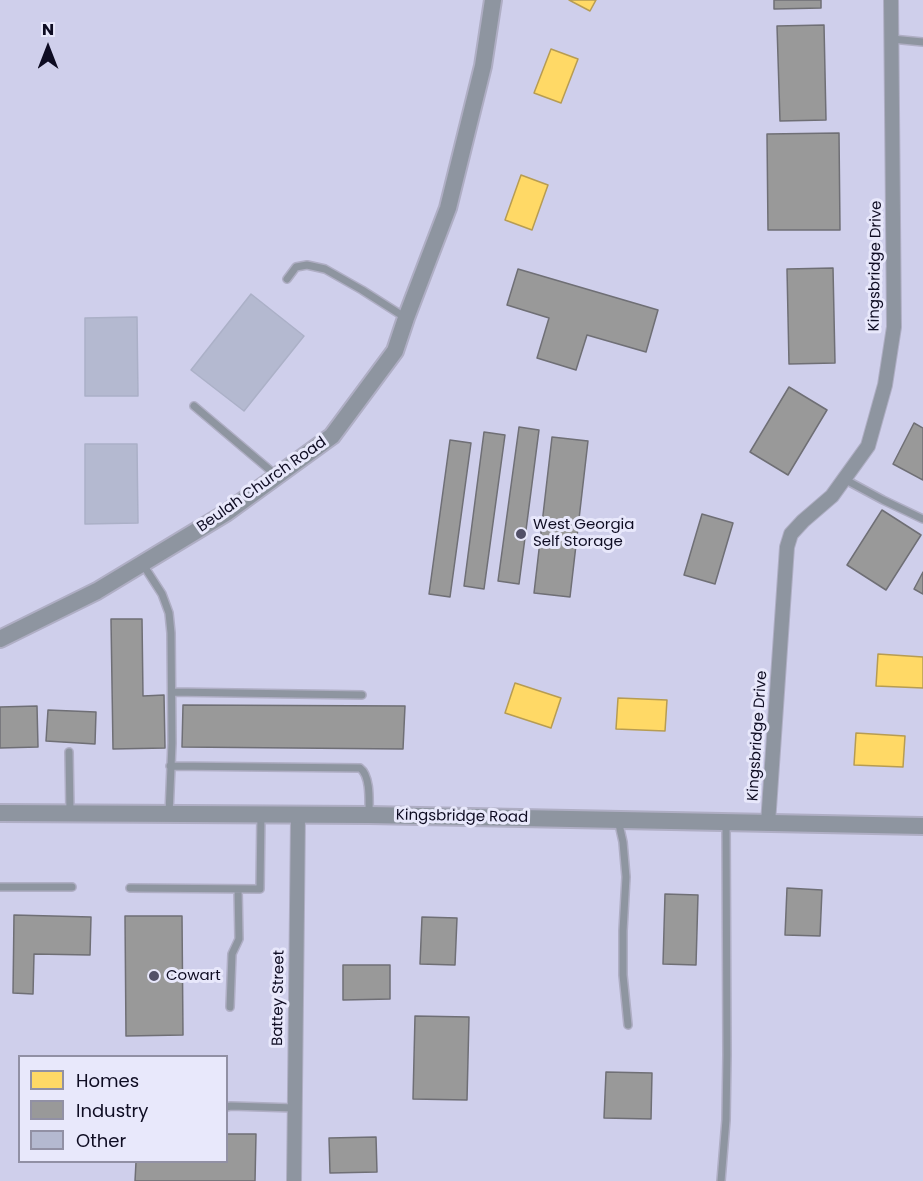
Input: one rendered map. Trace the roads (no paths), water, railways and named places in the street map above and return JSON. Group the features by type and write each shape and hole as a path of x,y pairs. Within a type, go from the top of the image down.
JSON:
{"street":[{"name":"Beulah Church Road","path":"0,639 97,591 226,513 332,436 395,351 448,208 483,66 493,0"},
{"name":"Kingsbridge Drive","path":"768,823 787,547 791,534 802,521 832,496 868,446 885,385 894,327 891,0"},
{"name":"Kingsbridge Road","path":"0,813 369,815 923,826"},
{"name":"Battey Street","path":"294,1181 298,814"}],"lane":[{"path":"891,39 923,42"},
{"path":"287,279 296,267 307,265 325,269 406,318"},
{"path":"194,406 277,476"},
{"path":"844,479 923,519"},
{"path":"142,564 162,594 169,613 172,692 169,814"},
{"path":"172,692 362,695"},
{"path":"69,752 70,813"},
{"path":"170,766 360,768 365,771 367,777 369,815"},
{"path":"130,888 260,889 261,814"},
{"path":"618,820 623,842 626,877 623,975 628,1025"},
{"path":"721,1181 727,1087 726,822"},
{"path":"0,887 72,887"},
{"path":"230,1006 232,954 239,939 238,889"},
{"path":"228,1107 295,1108"}],"place":[{"name":"West Georgia Self Storage","path":"521,534"},
{"name":"Cowart","path":"154,976"}]}
